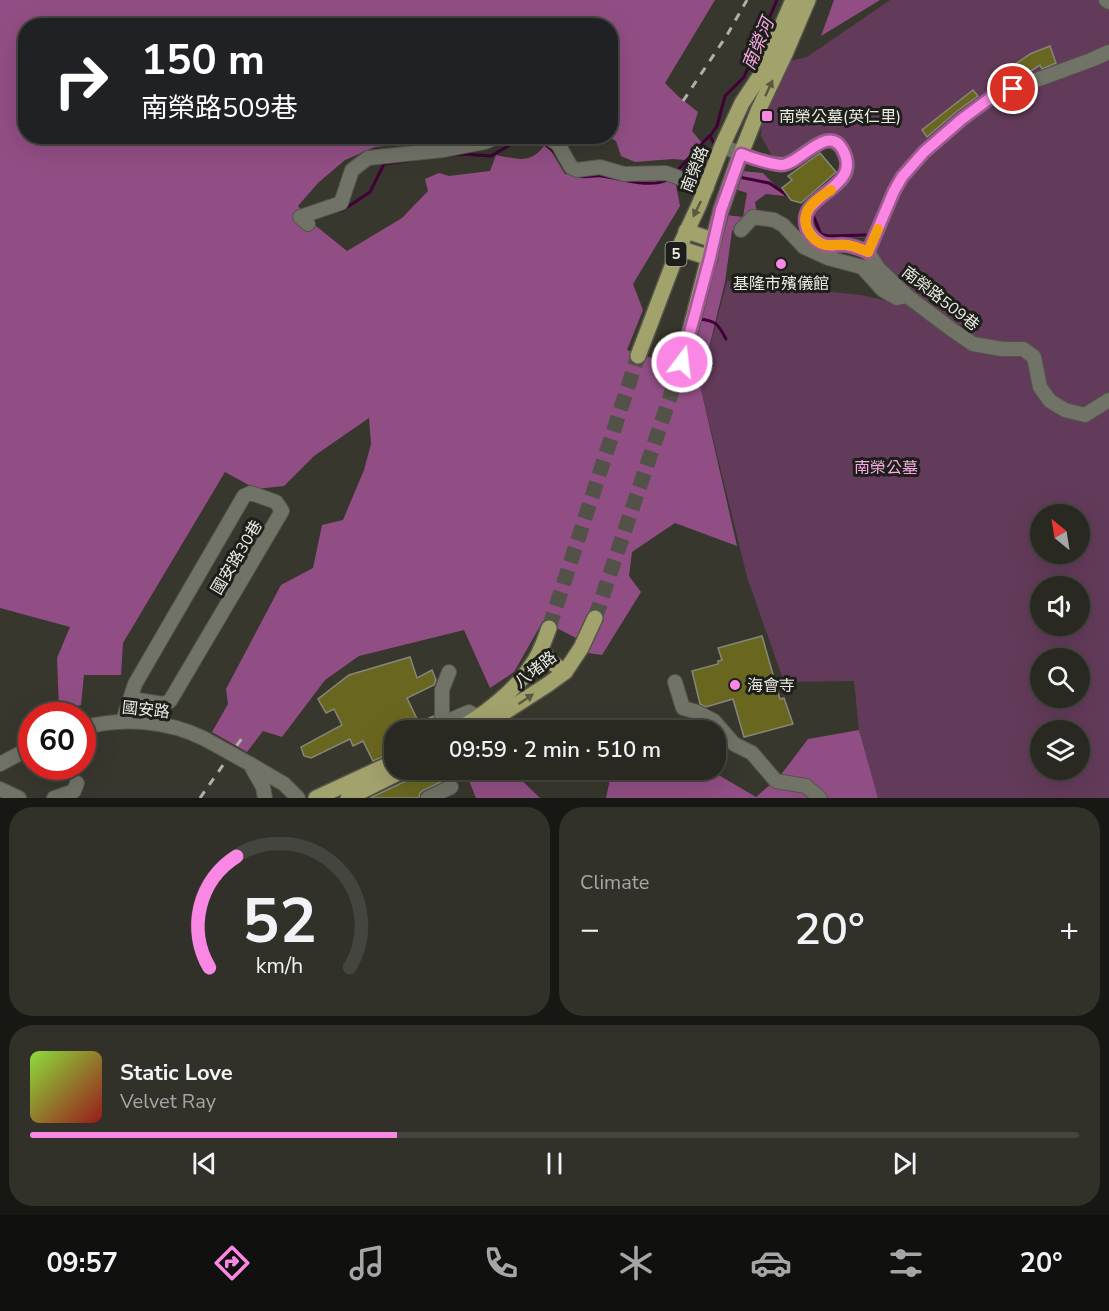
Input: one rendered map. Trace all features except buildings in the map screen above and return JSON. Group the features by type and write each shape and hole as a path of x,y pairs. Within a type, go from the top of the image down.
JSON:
{"main road":[{"name":"南榮路","path":"638,356 679,248 707,188 722,146 742,103 760,76 793,0"},
{"name":"5","path":"682,362 721,210 758,111 808,0"},
{"path":"686,231 713,240"},
{"name":"5","path":"679,248 710,258"},
{"name":"八堵路","path":"484,720 547,686 566,672 581,648 595,618"},
{"name":"八堵路","path":"481,720 531,667 549,628"},
{"path":"541,649 551,662 566,672"},
{"path":"531,667 541,675 547,686"},
{"path":"316,798 384,767"},
{"path":"348,798 384,780"}],"street":[{"path":"722,146 781,165 789,163 823,141 838,144 844,151 847,163 845,173 838,184 807,210 805,218 807,228 811,236 824,245 848,245 868,252 902,177 924,152 962,119 993,96 1109,52"},
{"path":"304,219 341,203 352,170 368,159 474,144"},
{"path":"558,144 571,167 577,170 600,167 624,174 666,173 707,188"},
{"path":"741,230 753,217 774,220 783,225 804,247 828,258 862,267 883,290 897,298 908,296"},
{"name":"南榮路509巷","path":"868,252 878,268 908,296 973,344 1002,350 1023,349 1034,357 1040,387 1050,401 1065,410 1085,416 1109,400"},
{"name":"國安路30巷","path":"123,721 135,684 244,496 251,493 276,502 282,511 170,701 163,704 131,699"},
{"path":"448,672 442,690 442,717 448,720 469,712 474,720"},
{"path":"675,682 683,708 714,721 734,744 752,753 776,782 806,786 820,798"},
{"name":"國安路","path":"96,724 123,721 160,724 184,730 250,764"},
{"path":"0,764 18,754"},
{"path":"250,764 263,786 265,798"},
{"path":"250,764 284,784 298,798"},
{"path":"54,798 74,791 77,783"},
{"path":"428,798 452,787"},
{"path":"0,789 19,798"}],"green space":[{"name":"南榮公墓","path":"890,0 1109,0 1109,798 878,798 859,730 854,681 784,682 747,577 700,385 727,281 861,295 905,305 914,295 881,260 865,238 824,237 813,216 850,179 855,163 850,148 837,136 822,134 784,157 772,156 761,136 762,120 785,62 807,57"}],"shaded area":[{"path":"0,0 715,0 665,83 698,112 692,131 702,143 685,160 635,162 621,156 617,144 618,18 18,18 18,144 407,144 375,147 345,160 318,183 298,206 311,222 347,251 402,218 428,191 425,179 439,173 449,176 490,171 496,155 518,159 530,158 545,144 565,174 675,180 680,206 633,284 643,310 627,350 648,357 689,364 726,215 743,217 747,193 735,189 742,171 763,173 785,196 766,194 755,202 757,213 732,231 725,282 700,385 737,546 675,523 632,552 629,576 641,592 602,655 588,653 607,607 592,605 578,639 543,621 514,672 490,688 464,630 359,656 325,680 282,737 263,731 247,752 212,732 228,704 226,689 281,585 313,568 322,525 343,520 364,470 371,444 369,418 314,456 284,486 256,489 225,472 123,643 121,675 84,675 81,702 59,702 57,658 70,627 0,608"},
{"path":"834,0 880,0 821,36"},
{"path":"859,730 878,798 606,798 610,780 726,779 756,797 780,776 808,739"},
{"path":"469,780 521,780 540,798 476,798"}],"waterway":[{"name":"南榮河","path":"716,147 710,136 717,126 725,96 744,77 777,0"},
{"path":"676,172 709,136"},
{"path":"450,155 491,156 512,144"},
{"path":"544,144 557,154"},
{"path":"338,211 370,192 384,164 413,160"},
{"path":"573,175 602,176 645,183 662,182 669,179"},
{"name":"南榮河","path":"739,177 769,183 787,195"},
{"name":"南榮河","path":"813,215 821,234 828,236 867,235"},
{"path":"699,319 716,324 726,339"}],"tunnel":[{"path":"549,628 638,356"},
{"path":"595,618 682,362"}],"railway":[{"path":"683,101 727,35 747,0"},
{"path":"200,798 242,738"}],"slow traffic":[{"path":"831,190 807,210 805,218 811,236 824,245 848,245 868,252 878,229"}],"place":[{"name":"南榮公墓(英仁里)","path":"767,116"},
{"name":"基隆市殯儀館","path":"781,264"},
{"name":"海會寺","path":"735,685"}],"route":[{"path":"682,362 721,210 741,154 781,165 789,163 823,141 838,144 844,151 847,163 845,173 838,184 807,210 805,218 807,228 811,236 824,245 848,245 868,252 894,191 902,177 924,152 993,96 1013,89"}]}
